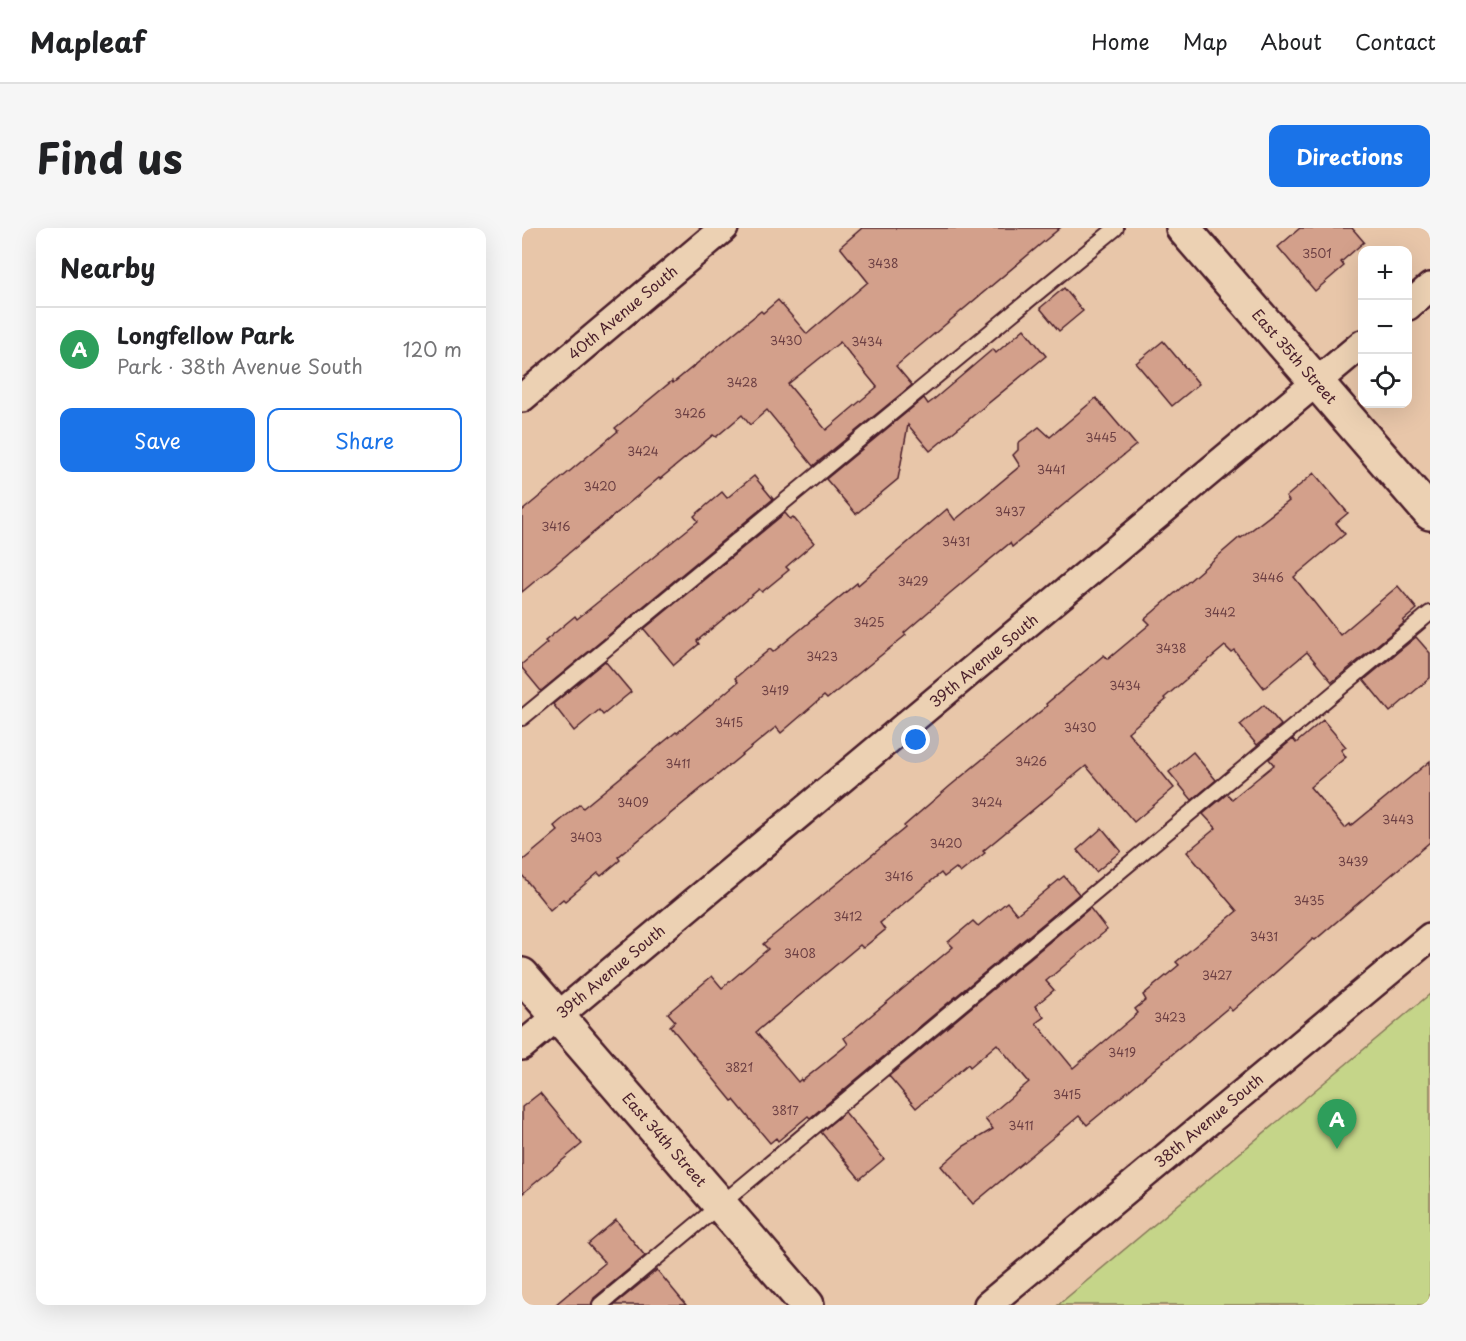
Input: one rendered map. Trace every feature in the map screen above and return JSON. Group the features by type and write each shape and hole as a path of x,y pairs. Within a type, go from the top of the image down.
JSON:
{"street":[{"name":"40th Avenue South","path":"522,398 724,228"},
{"name":"East 35th Street","path":"1183,228 1430,513"},
{"path":"1412,302 1430,287"},
{"name":"39th Avenue South","path":"522,1046 1358,347"},
{"name":"38th Avenue South","path":"988,1305 1430,937"},
{"name":"East 34th Street","path":"522,975 807,1305"}],"lane":[{"path":"522,718 1116,228"},
{"path":"600,1305 1430,613"}],"green space":[{"path":"1430,994 1430,1305 1058,1305"}],"building":[{"path":"862,228 1060,228 896,366 912,385 813,466 767,410 750,425 742,415 716,437 713,435 659,478 522,592 522,511 618,431 615,428 672,381 673,383 761,311 763,313 778,300 807,334 868,282 840,247","holes":["840,342 877,387 826,430 788,384"]},
{"path":"1300,228 1352,228 1364,242 1341,262 1344,266 1315,291 1278,247"},
{"path":"1064,288 1083,311 1059,331 1040,308"},
{"path":"1024,329 1046,356 930,451 908,425 898,479 856,514 826,479 924,398 928,404 993,349 996,353"},
{"path":"1163,341 1199,384 1172,406 1136,363"},
{"path":"1096,398 1136,445 1012,547 1010,543 904,633 906,635 827,699 824,696 781,733 776,727 618,857 620,860 601,876 598,873 565,901 563,899 550,910 522,875 522,861 558,831 554,826 580,804 583,808 677,733 738,682 735,678 770,649 773,652 857,583 858,585 947,509 955,520 1020,466 1013,455 1018,450 1018,443 1039,427 1050,437"},
{"path":"1314,473 1348,513 1336,523 1345,534 1294,577 1340,635 1398,586 1417,609 1403,621 1404,623 1332,682 1307,652 1264,688 1234,650 1231,652 1225,646 1128,732 1174,788 1134,822 1086,766 983,851 985,853 960,873 956,868 944,877 941,873 880,923 885,930 863,948 860,945 756,1032 798,1082 848,1044 844,1038 953,947 948,942 973,921 978,926 1007,902 1017,914 1064,876 1079,894 810,1118 808,1116 778,1141 776,1138 770,1143 670,1026 675,1021 668,1013 712,976 722,988 768,949 763,944 905,828 904,826 950,786 1047,706 1046,704 1104,655 1108,659 1150,624 1145,619 1240,537 1289,501 1286,497"},
{"path":"754,476 773,499 541,691 522,668 522,664 575,616 577,619 698,521 694,516 722,492 727,498"},
{"path":"785,513 790,519 793,517 814,543 786,567 789,570 762,592 759,589 697,641 699,644 674,665 644,629"},
{"path":"1416,637 1430,653 1430,678 1390,712 1364,680"},
{"path":"605,661 631,692 603,715 599,710 574,731 553,704"},
{"path":"1264,705 1281,725 1257,745 1240,725"},
{"path":"1323,720 1346,747 1341,750 1346,757 1310,787 1345,828 1350,824 1351,826 1430,761 1430,842 1315,940 1313,939 1232,1011 1229,1007 1087,1125 1079,1116 973,1204 941,1166 964,1146 993,1129 985,1119 1029,1082 997,1044 970,1067 968,1064 916,1108 889,1076 1090,908 1107,930 1046,981 1054,990 1035,1006 1044,1017 1036,1023 1073,1068 1138,1013 1135,1009 1146,1000 1143,995 1179,965 1176,962 1237,911 1187,852 1216,828 1203,814 1227,794 1232,799 1274,765 1269,759 1293,739 1296,743"},
{"path":"1193,752 1216,780 1192,800 1169,772"},
{"path":"1102,828 1121,851 1096,872 1077,850"},
{"path":"540,1093 582,1144 522,1194 522,1107"},
{"path":"845,1112 884,1159 860,1179 821,1132"},
{"path":"616,1220 645,1256 594,1298 591,1305 555,1305 605,1263 588,1244"},
{"path":"657,1270 686,1305 614,1305"}],"place":[{"name":"Longfellow Park","path":"1337,1149"}]}
